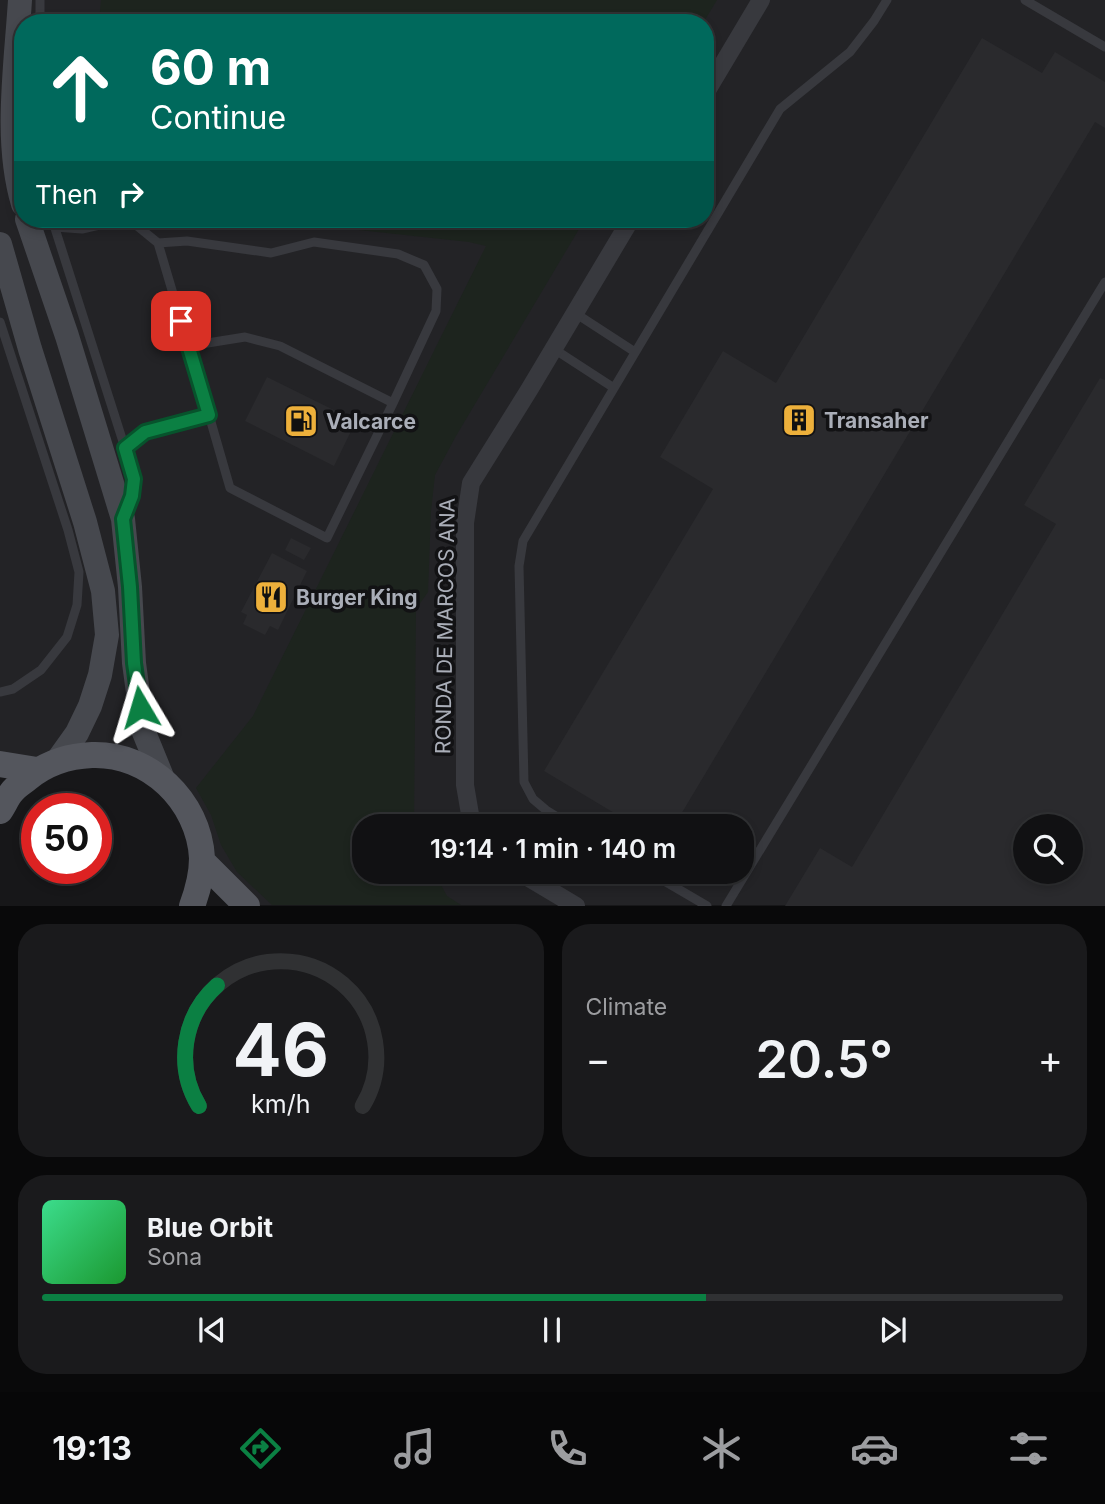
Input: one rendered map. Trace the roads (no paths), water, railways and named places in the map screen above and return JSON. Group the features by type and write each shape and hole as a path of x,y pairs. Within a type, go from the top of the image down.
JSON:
{"main road":[{"path":"14,97 14,157"},
{"path":"30,228 67,336 123,519 134,663 143,730 163,779"},
{"path":"0,244 85,522 103,591 107,635 100,676 77,733 47,765 11,793 0,811"},
{"path":"0,764 47,765 79,755 101,755 123,758 139,764 163,779 182,800 195,825 200,843 202,860 198,888 192,905"},
{"path":"202,860 247,905"}],"street":[{"path":"714,78 761,0"},
{"name":"RONDA DE MARCOS ANA","path":"470,814 465,785 465,523 471,483 626,228"},
{"path":"540,884 576,905"}],"lane":[{"path":"714,219 780,108 850,52 887,0"},
{"path":"1025,0 1105,47"},
{"path":"56,228 134,479 132,496 123,519"},
{"path":"140,228 158,243 230,488 327,538 436,311 437,289 424,265 398,254 314,242 271,253 187,241 158,243"},
{"path":"552,814 533,799 524,782 519,566 523,541 709,228"},
{"path":"726,905 1105,282"},
{"path":"575,313 635,352"},
{"path":"0,322 68,530 79,572 77,605 67,638 41,670 13,689 0,692"},
{"path":"189,346 245,337 280,346 393,403"},
{"path":"554,349 614,388"},
{"path":"125,448 145,432 209,415"},
{"path":"670,884 707,905"}],"place":[{"name":"Transaher","path":"799,420"},
{"name":"Valcarce","path":"301,421"},
{"name":"Burger King","path":"271,597"}]}
